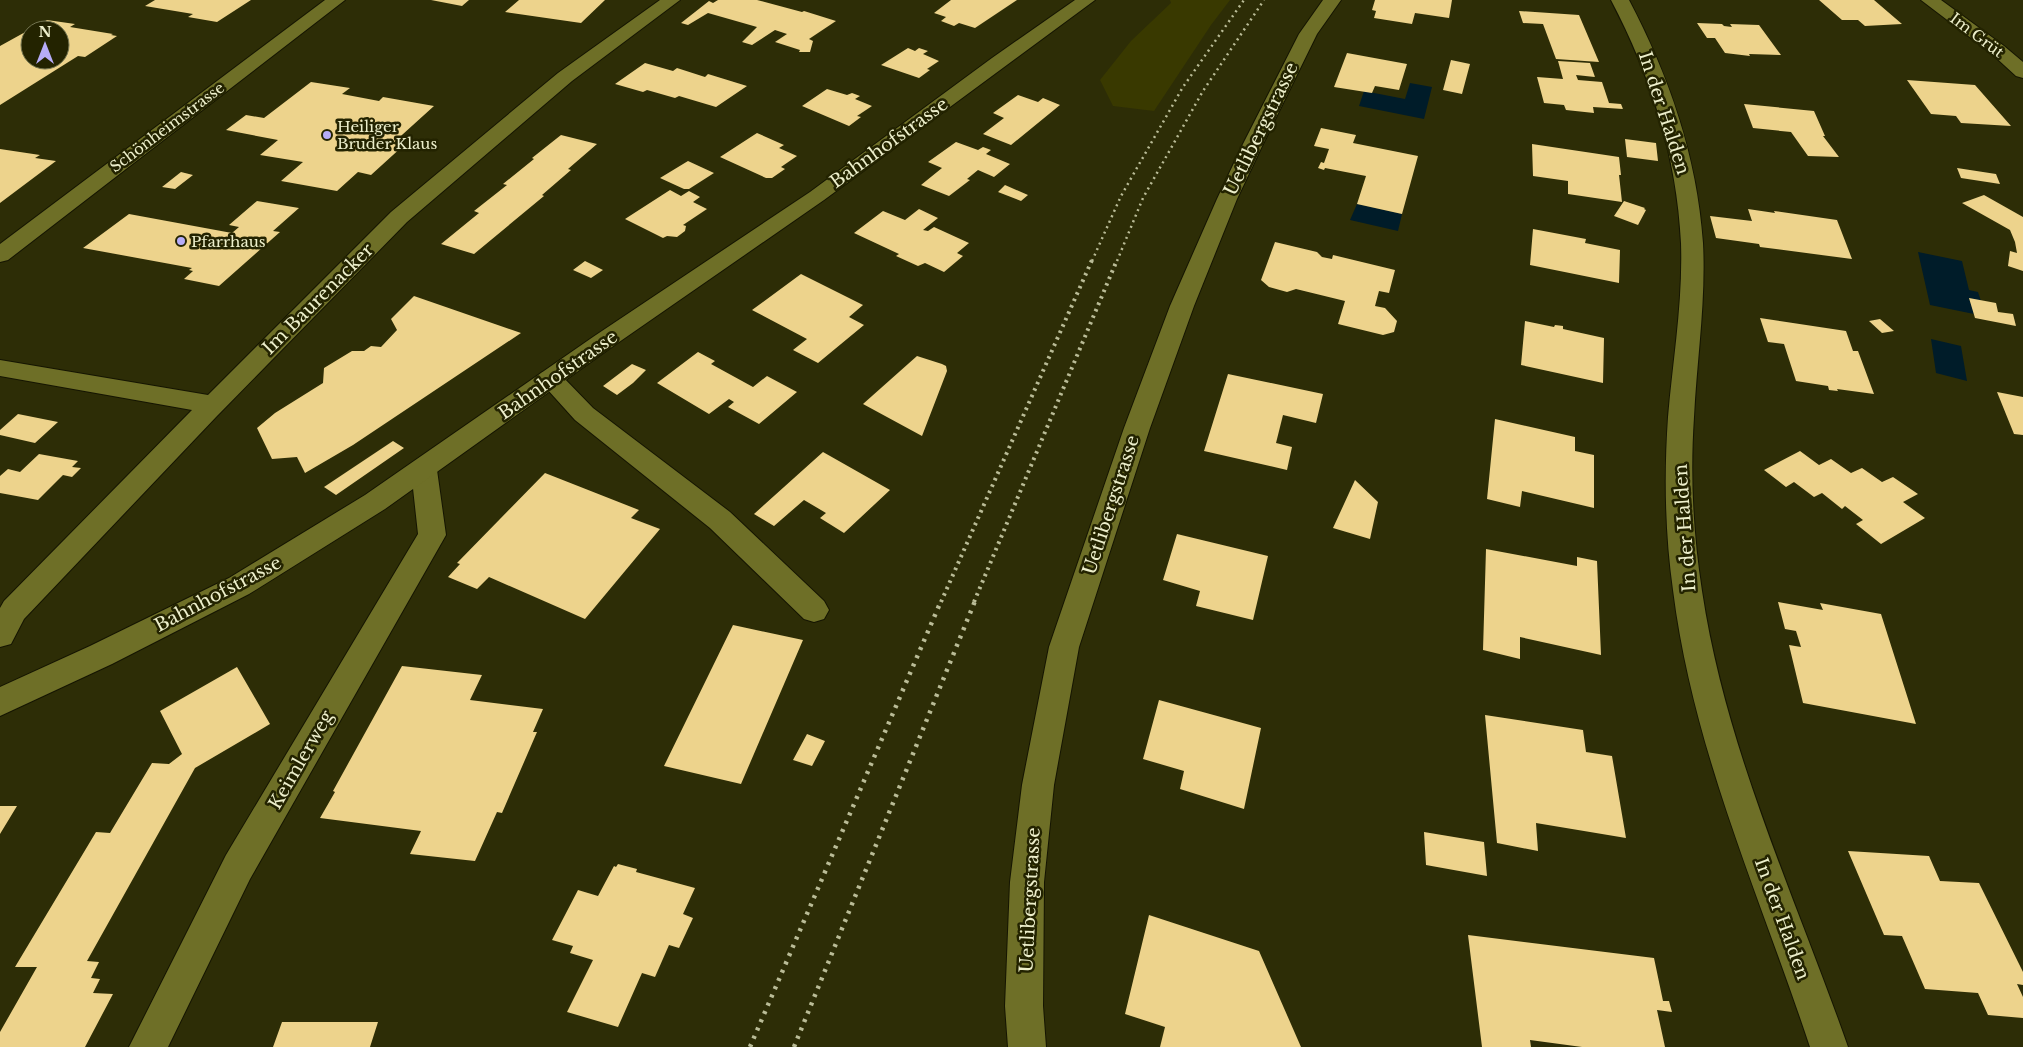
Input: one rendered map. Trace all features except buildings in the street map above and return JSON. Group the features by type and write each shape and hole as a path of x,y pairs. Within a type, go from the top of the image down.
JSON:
{"street":[{"name":"Schönheimstrasse","path":"0,255 169,124 336,0"},
{"name":"Im Baurenacker","path":"0,635 14,610 399,217 565,77 671,0"},
{"name":"Bahnhofstrasse","path":"0,702 239,586 375,502 424,470 550,379 816,196 998,62 1086,0"},
{"name":"Uetlibergstrasse","path":"1027,1047 1024,1006 1027,882 1038,784 1064,647 1137,428 1182,306 1253,144 1308,34 1332,0"},
{"name":"In der Halden","path":"1620,0 1644,46 1660,87 1675,134 1687,184 1692,279 1681,417 1679,475 1683,553 1695,634 1717,730 1750,831 1829,1047"},
{"name":"Im Grüt","path":"1930,0 1998,50 2023,72"},
{"path":"0,368 213,405"},
{"path":"550,379 584,414 720,520 814,610"},
{"name":"Keimlerweg","path":"148,1047 238,867 432,535 424,470"}],"shaded area":[{"path":"1170,0 1230,0 1211,25 1154,111 1113,106 1100,80 1131,41 1171,3"}],"water":[{"path":"1410,83 1432,87 1424,119 1359,106 1364,91 1405,99"},
{"path":"1357,204 1402,214 1398,231 1350,220"},
{"path":"1918,252 1962,261 1969,290 1978,292 1981,301 1969,298 1974,314 1930,305"},
{"path":"1931,339 1961,346 1967,381 1936,373"}],"railway":[{"path":"1092,261 1121,196 1183,87 1244,0"},
{"path":"1117,261 1143,198 1203,91 1264,0"},
{"path":"941,602 1092,260"},
{"path":"974,602 1117,260"},
{"path":"750,1047 941,601"},
{"path":"794,1047 975,601"}],"place":[{"name":"Heiliger Bruder Klaus","path":"327,135"},
{"name":"Pfarrhaus","path":"181,241"}]}
